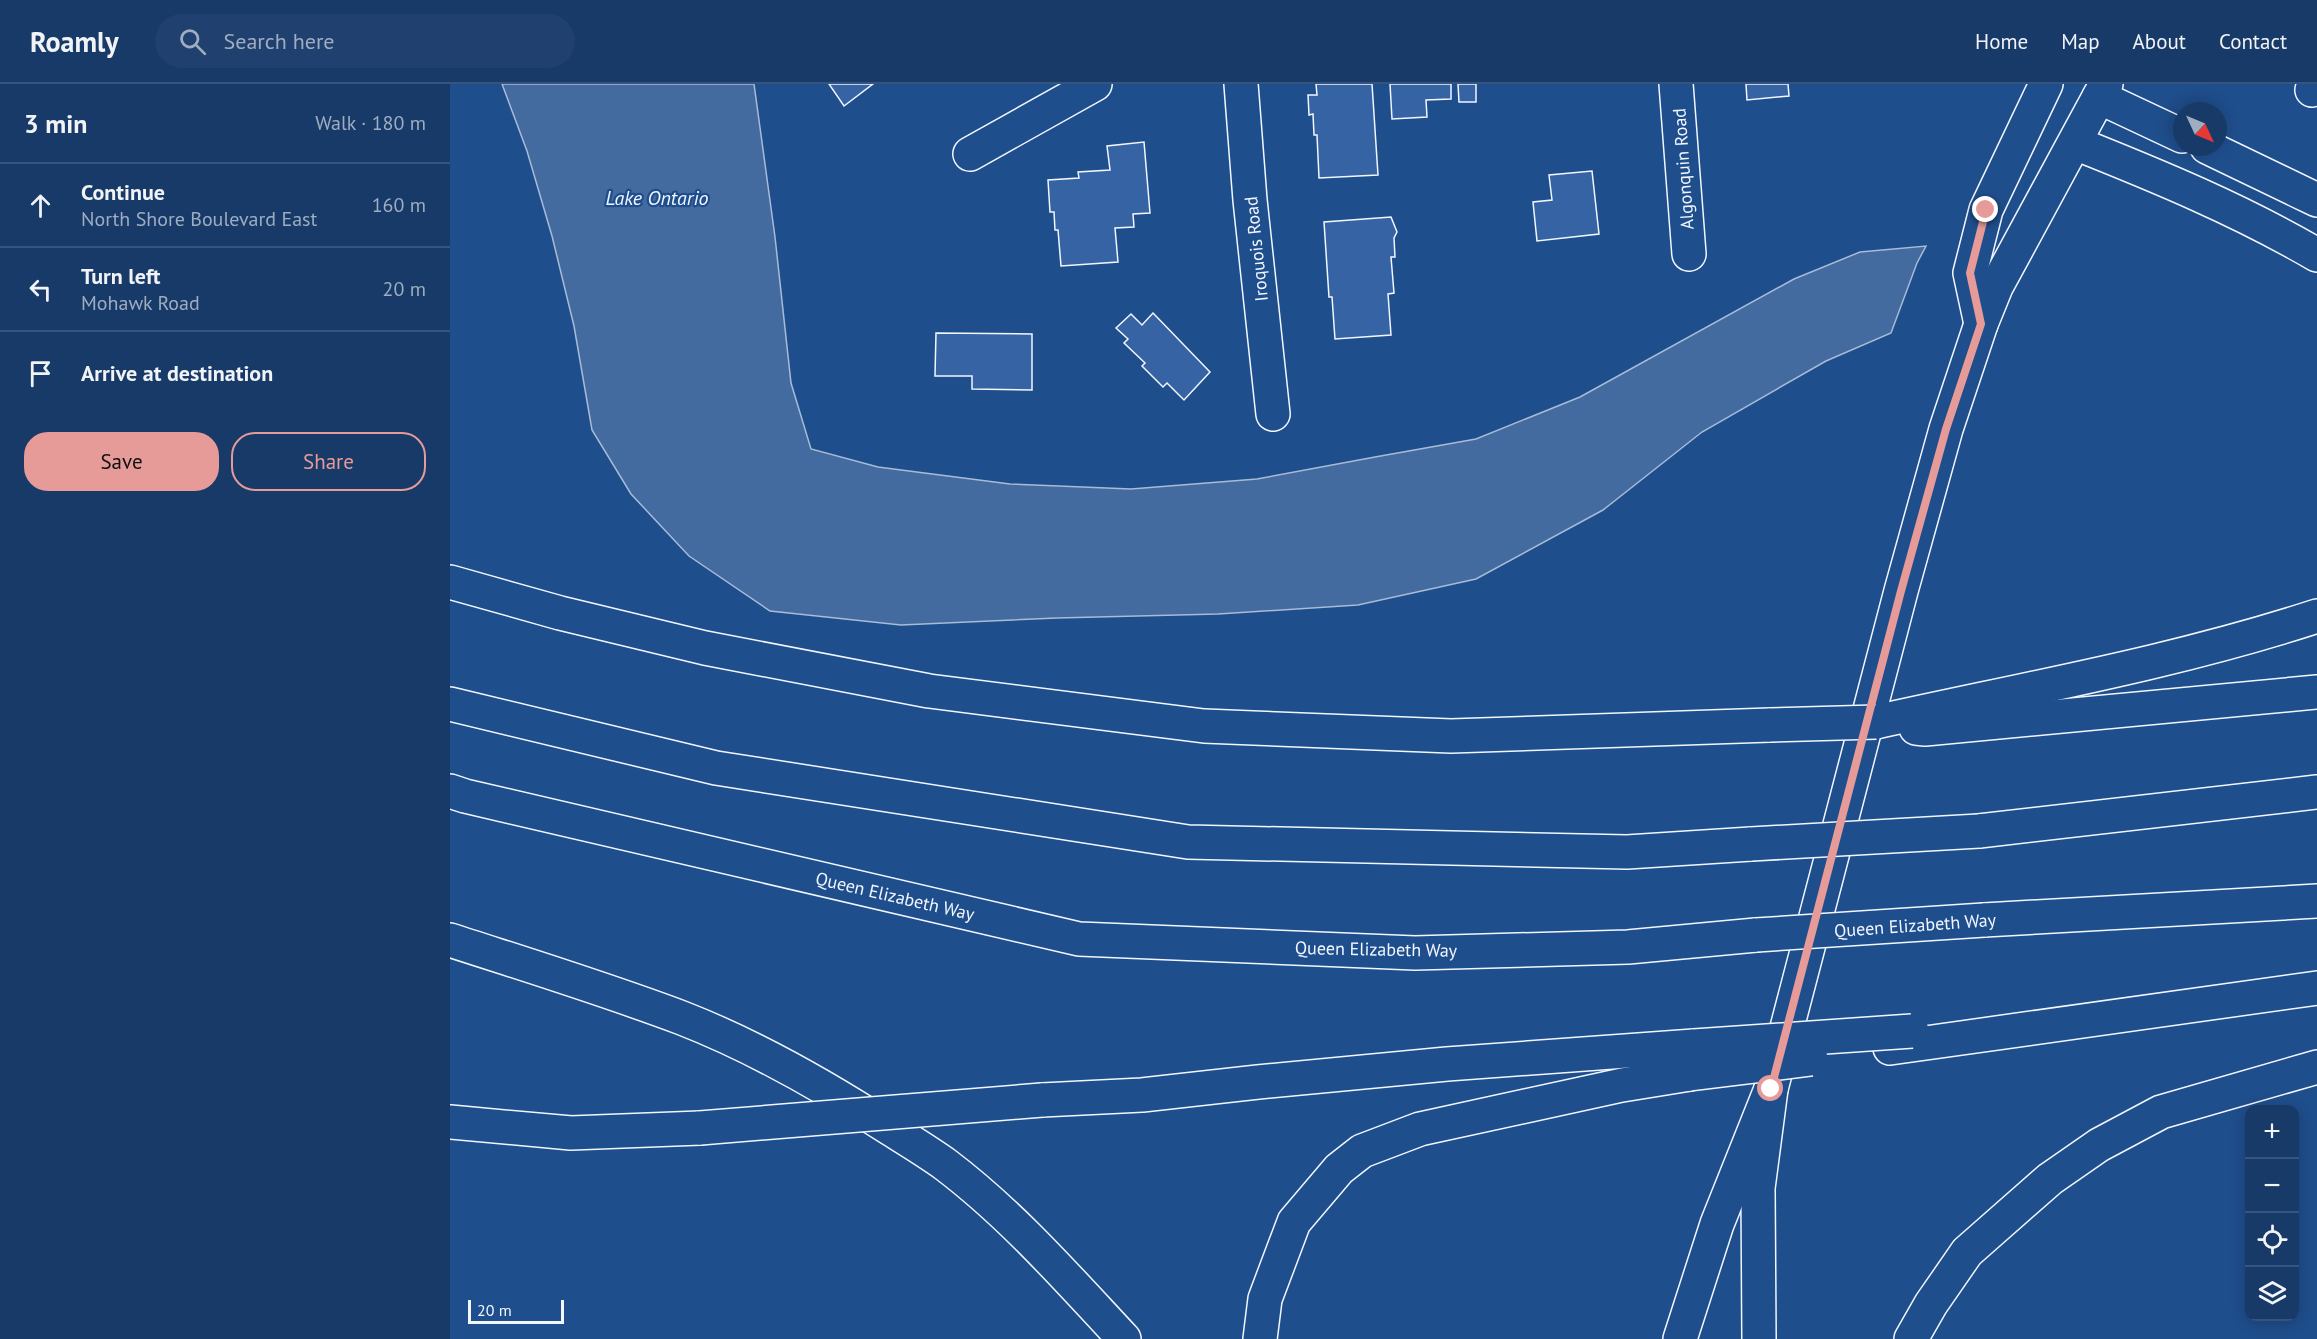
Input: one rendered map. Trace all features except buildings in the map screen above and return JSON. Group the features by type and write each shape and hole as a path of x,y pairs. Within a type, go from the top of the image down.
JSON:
{"main road":[{"path":"970,154 1095,84"},
{"name":"Iroquois Road","path":"1241,84 1250,200 1273,414"},
{"name":"Algonquin Road","path":"1676,84 1689,255"},
{"path":"1981,324 1970,273 1986,210 2046,84"},
{"path":"1680,1339 1717,1224 1771,1089 1946,429 1981,324 1996,287 2102,91 2173,131"},
{"path":"2075,143 2150,173 2261,224 2317,255"},
{"path":"2226,156 2317,200"},
{"path":"450,582 560,613 705,648 811,669 928,691 1204,726 1451,736 1876,722 1925,729 2014,706 2317,692"},
{"path":"2014,706 2047,686 2191,653 2317,616"},
{"path":"450,704 716,768 1188,842 1627,852 1980,831 2317,792"},
{"name":"Queen Elizabeth Way","path":"450,791 1079,939 1415,953 1628,947 1756,935 2317,901"},
{"path":"450,940 616,994 684,1019 759,1053 852,1104 946,1165 1004,1215 1124,1339"},
{"path":"450,1122 571,1133 700,1128 1042,1100 1142,1095 1447,1064 1692,1060 2117,1016 2317,988"},
{"path":"1260,1339 1265,1299 1294,1222 1339,1169 1362,1152 1420,1129 1622,1085 1692,1060"},
{"path":"1911,1339 1966,1252 2050,1179 2099,1144 2161,1112 2317,1067"},
{"path":"1759,1339 1758,1188 1771,1089"}],"water":[{"name":"Lake Ontario","path":"502,84 754,84 775,237 791,383 811,449 878,467 1010,484 1131,489 1257,479 1476,439 1580,397 1794,279 1860,252 1926,246 1917,263 1891,333 1826,361 1702,432 1603,510 1476,579 1358,605 1218,614 901,625 770,611 689,556 631,494 592,430 574,326 552,236 527,151"}],"route":[{"path":"1771,1089 1901,591 1946,429 1981,324 1970,273 1986,210"}]}
